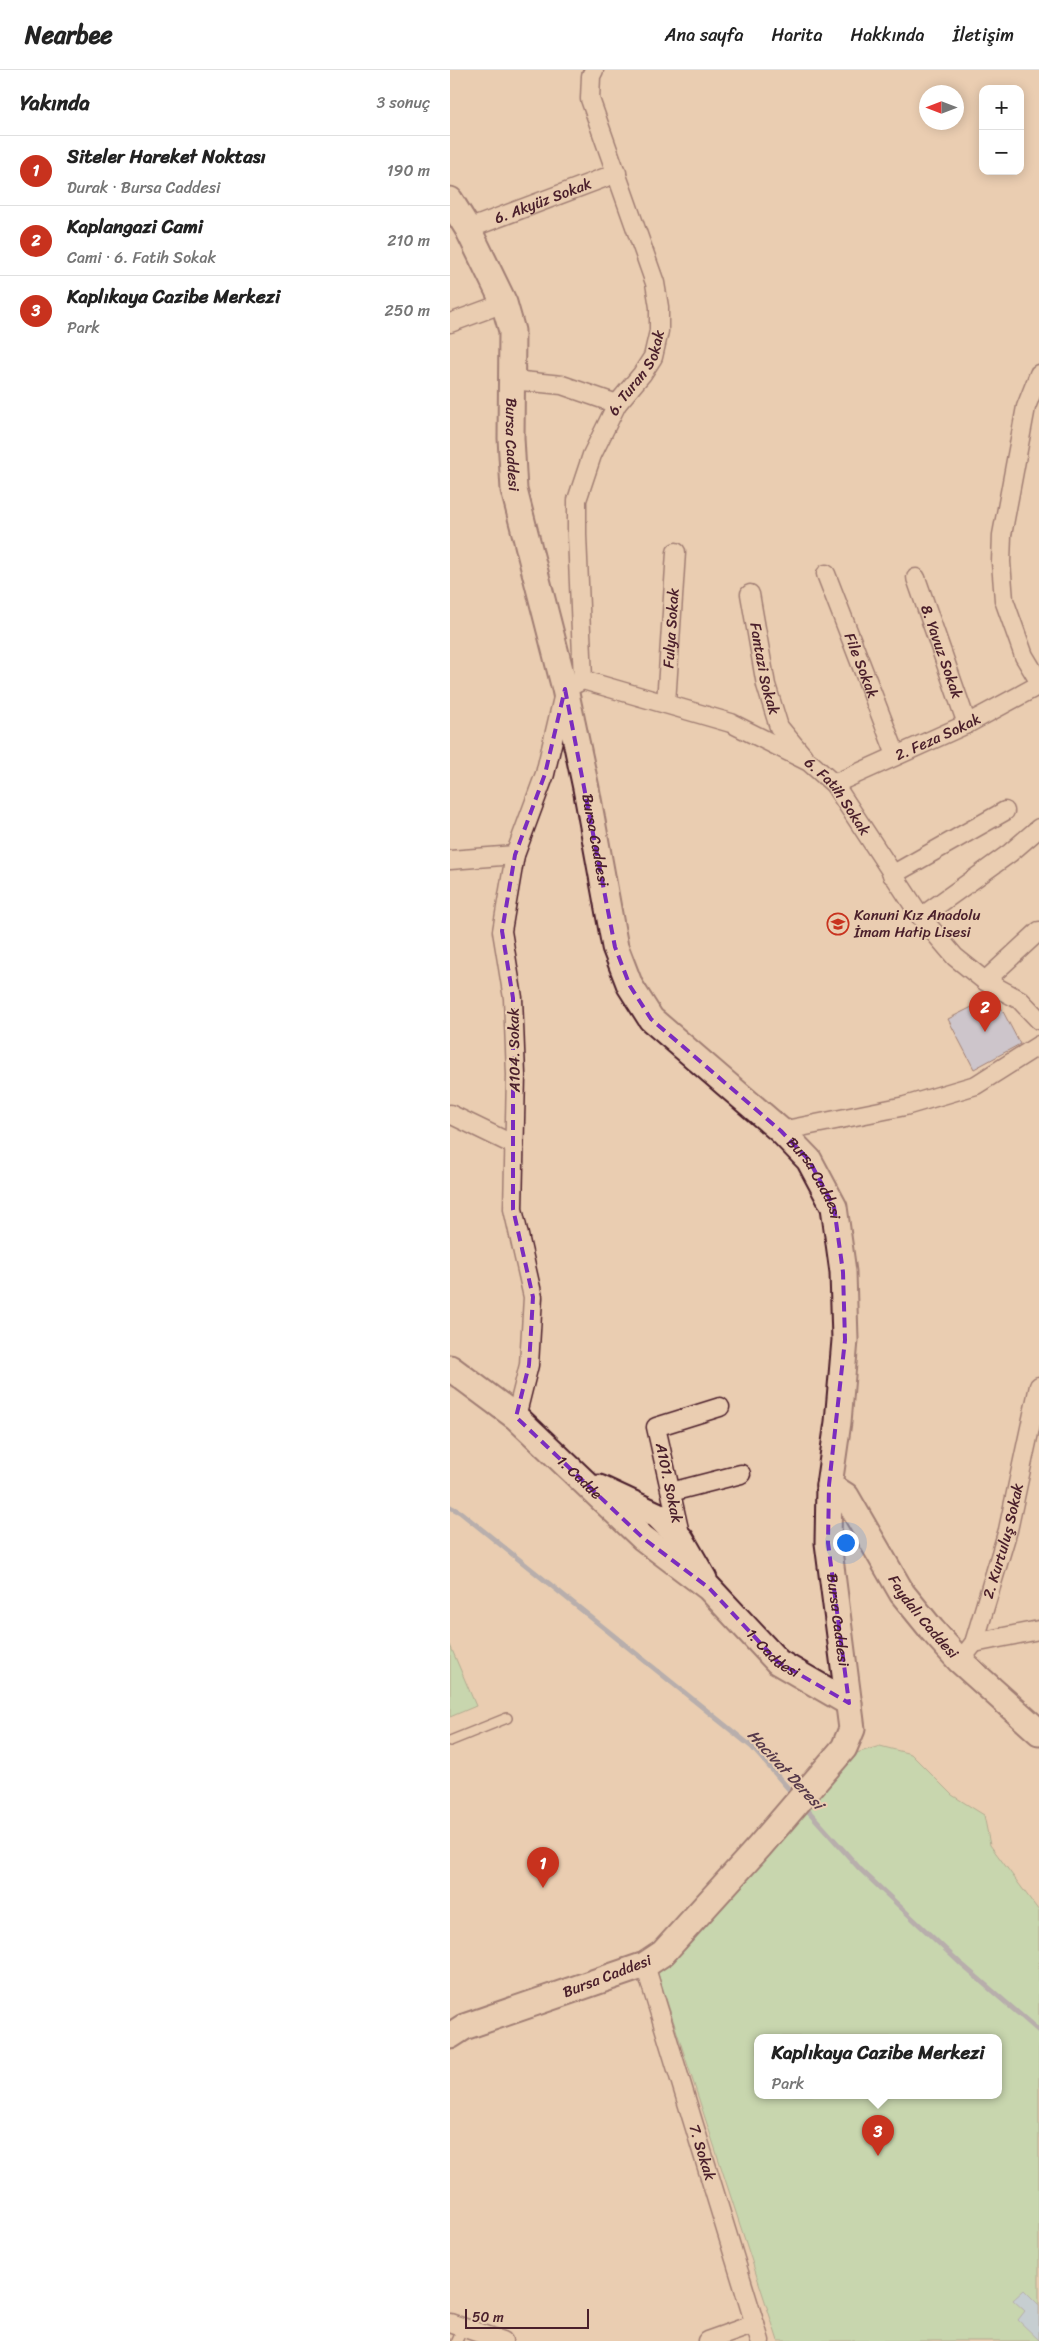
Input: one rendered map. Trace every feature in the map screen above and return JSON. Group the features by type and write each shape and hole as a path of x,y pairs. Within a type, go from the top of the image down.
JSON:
{"main road":[{"name":"Bursa Caddesi","path":"450,200 468,229 504,303 512,331 511,438 514,490 574,684 586,788 614,947 630,986 651,1019 780,1131 809,1160 834,1207 843,1272 845,1340 838,1422 829,1485 828,1543 852,1729 844,1748 759,1848 663,1954 645,1965 464,2026 450,2036"},
{"name":"1. Cadde","path":"450,1368 516,1417 643,1538 709,1588"},
{"path":"584,1481 657,1515 681,1539 709,1588"},
{"name":"Faydalı Caddesi","path":"829,1485 846,1496 902,1593 967,1652 1039,1732"},
{"name":"1. Caddesi","path":"709,1588 778,1662 849,1703"}],"street":[{"name":"6. Turan Sokak","path":"574,684 577,500 592,455 617,404 642,374 652,357 659,331 659,307 655,283 590,99 591,76 594,70"},
{"name":"6. Akyüz Sokak","path":"468,229 617,173"},
{"path":"450,323 504,303"},
{"path":"1039,374 1026,407 1002,535 1004,600 1024,656 1039,681"},
{"path":"512,380 562,385 617,404"},
{"name":"Fulya Sokak","path":"666,703 676,552"},
{"name":"File Sokak","path":"826,574 896,755"},
{"name":"8. Yavuz Sokak","path":"916,578 966,724"},
{"name":"Fantazi Sokak","path":"750,594 766,685 779,727 809,762"},
{"name":"6. Fatih Sokak","path":"574,684 666,703 731,723 809,762 834,784 921,917 955,957 985,981 1020,1000 1039,1020"},
{"name":"A104. Sokak","path":"516,1417 529,1365 532,1297 513,1209 516,1075 513,998 502,931 515,854 545,774 574,684"},
{"name":"2. Feza Sokak","path":"834,784 966,724 1039,685"},
{"path":"892,874 1005,812"},
{"path":"921,917 1010,853 1039,828"},
{"path":"450,860 515,854"},
{"path":"985,981 1039,930"},
{"path":"780,1131 905,1106 976,1085 1039,1045"},
{"path":"450,1114 514,1145"},
{"name":"2. Kurtuluş Sokak","path":"967,1652 1008,1530 1039,1386"},
{"name":"A101. Sokak","path":"681,1539 656,1427 720,1407"},
{"path":"671,1492 741,1474"},
{"path":"967,1652 1039,1630"},
{"name":"7. Sokak","path":"645,1965 760,2341"},
{"path":"707,2341 755,2324"},
{"path":"457,2331 503,2341"}],"lane":[{"path":"450,1741 507,1718"}],"highlighted area":[{"path":"565,689 615,947 630,986 651,1019 781,1131 809,1160 834,1207 843,1272 845,1340 829,1485 828,1543 849,1703 778,1662 709,1588 643,1538 516,1417 529,1365 533,1297 513,1209 513,998 502,931 515,855 545,774"}],"green space":[{"path":"450,1645 476,1706 450,1717"},
{"path":"880,1746 911,1754 952,1795 984,1815 990,1845 1039,1911 1039,2341 778,2341 657,1971 853,1754"}],"water":[{"path":"1024,2290 1039,2305 1039,2340 1018,2320 1025,2311 1013,2300"}],"building":[{"path":"992,997 997,1000 1020,1044 974,1069 948,1019"}],"waterway":[{"name":"Hacivat Deresi","path":"450,1507 460,1512 752,1747 794,1795"},
{"name":"Hacivat Deresi","path":"803,1805 860,1869 960,1963 1039,2031"}],"place":[{"name":"Kanuni Kız Anadolu İmam Hatip Lisesi","path":"838,924"},
{"name":"Kaplangazi Cami","path":"985,1032"},
{"name":"Siteler Hareket Noktası","path":"543,1888"},
{"name":"Kaplıkaya Cazibe Merkezi","path":"878,2156"}]}
